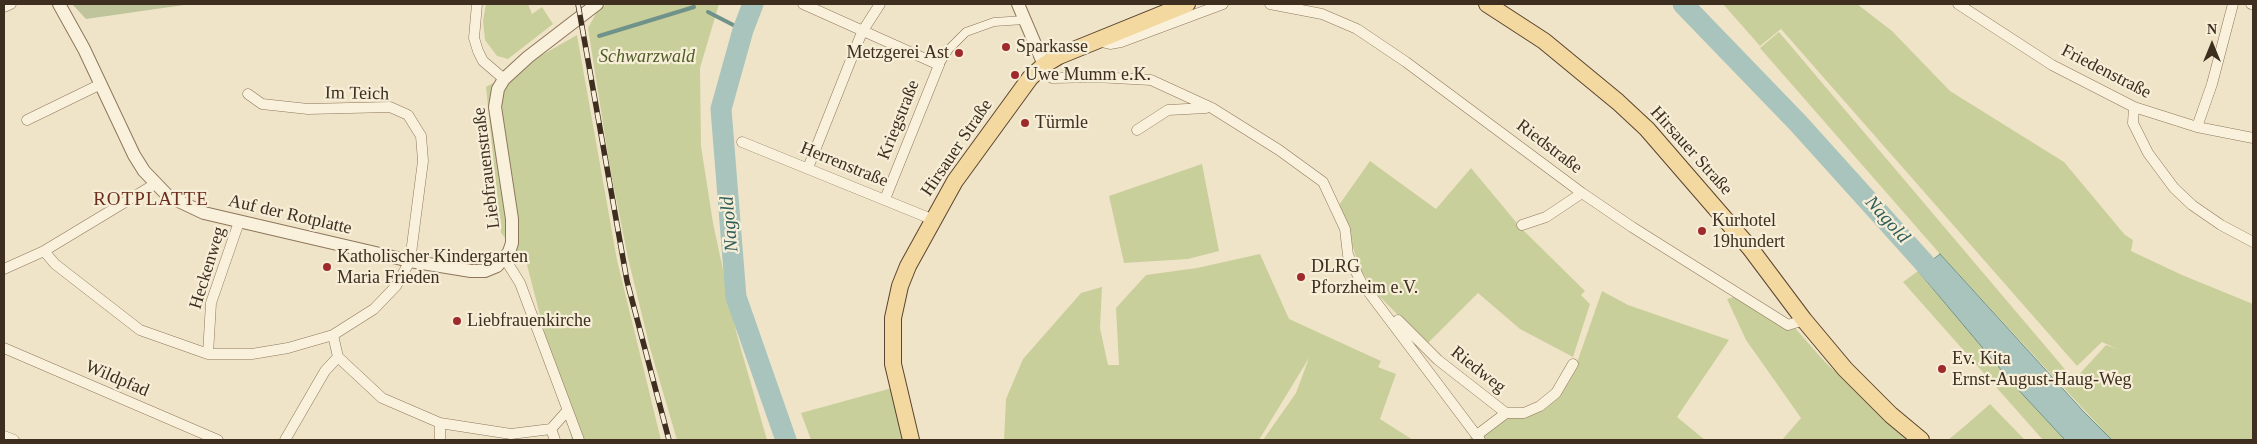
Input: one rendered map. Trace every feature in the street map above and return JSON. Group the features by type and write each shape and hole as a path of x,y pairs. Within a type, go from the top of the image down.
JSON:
{"main road":[{"name":"Hirsauer Straße","path":"911,440 893,364 893,318 900,286 908,266 955,181 1030,78 1044,65 1059,56 1187,4"},
{"name":"Hirsauer Straße","path":"1487,4 1544,41 1618,102 1647,129 1750,248 1804,320 1870,395 1921,440"}],"street":[{"path":"4,7 11,4"},
{"name":"Auf der Rotplatte","path":"58,4 101,84 134,155 155,184 168,196 204,213 410,261 471,271 485,271 497,266 505,258"},
{"path":"477,4 474,38 478,51 483,61 504,79 597,4"},
{"path":"803,4 939,65"},
{"path":"808,168 862,32 880,4"},
{"path":"1018,4 1044,65 1052,78 1096,77 1151,80 1212,108 1279,150 1323,182 1345,229 1348,255 1362,282 1478,438 1506,413"},
{"path":"1097,41 1110,44 1141,35 1223,4"},
{"name":"Riedstraße","path":"1270,4 1322,14 1357,29 1406,62 1582,193 1710,278 1788,325 1804,320"},
{"name":"Friedenstraße","path":"1958,4 2052,65 2134,107 2197,127 2253,138"},
{"path":"2197,127 2212,84 2233,4"},
{"name":"Kriegstraße","path":"885,199 939,65 949,49 966,32 994,22 1024,20"},
{"name":"Liebfrauenstraße","path":"504,79 495,98 495,107 512,225 512,243 505,258"},
{"path":"27,120 101,84"},
{"name":"Im Teich","path":"248,94 262,104 308,109 390,107 408,115 420,136 423,161 410,261"},
{"path":"1137,130 1168,110 1183,107 1212,108"},
{"path":"2134,107 2133,123 2148,153 2174,188 2206,215 2253,242"},
{"name":"Herrenstraße","path":"742,142 934,220"},
{"path":"4,269 44,251 155,184"},
{"path":"1522,225 1546,217 1582,193"},
{"name":"Heckenweg","path":"208,354 211,303 239,222"},
{"path":"44,251 55,264 140,330 208,354 252,354 288,348 332,335 374,309 396,286 410,261"},
{"path":"505,258 520,283 578,440"},
{"name":"Riedweg","path":"1386,314 1395,317 1438,360 1506,413 1524,413 1540,406 1556,393 1573,364"},
{"path":"332,335 338,357 382,398 440,423 511,434 551,429 567,411"},
{"name":"Wildpfad","path":"4,348 218,440"},
{"path":"286,440 325,371 338,357"},
{"path":"440,423 440,440"},
{"path":"551,429 555,440"},
{"path":"4,436 14,440"}],"green space":[{"path":"72,4 191,4 86,19"},
{"path":"486,4 528,4 532,14 542,7 553,24 508,59 497,56 485,40 483,21"},
{"name":"Schwarzwald","path":"607,4 719,4 700,68 701,146 713,223 737,335 767,440 677,440 650,348 628,258 610,168 588,28 598,10"},
{"path":"1723,4 1857,4 1892,31 1950,91 2064,162 2125,235 2133,240 2131,251 2182,275 2253,304 2253,440 2112,440 1940,254 1760,48 1779,32 2074,380 2106,345 2117,349 2102,342 2077,366 1781,29 1760,46"},
{"name":"Schwarzwald","path":"577,35 617,260 661,440 572,440 526,261 501,233 486,87"},
{"path":"1370,161 1436,209 1471,168 1521,228 1585,291 1581,295 1590,304 1573,357 1520,329 1478,293 1427,344 1377,294 1360,269 1339,205"},
{"path":"1202,164 1219,251 1188,259 1124,263 1109,196"},
{"path":"1260,254 1289,319 1381,361 1378,367 1396,374 1380,419 1413,440 1263,440 1296,393 1309,358 1259,440 1004,440 1006,399 1023,359 1081,293 1102,287 1100,328 1108,365 1119,365 1116,308 1146,275 1197,268"},
{"path":"1918,271 2013,384 2065,440 2043,440 1903,282"},
{"path":"1602,291 1628,305 1729,340 1677,417 1705,440 1469,440 1471,436 1508,416 1526,417 1548,407 1573,374"},
{"path":"1734,297 1789,330 1795,328 1825,362 1907,440 1782,440 1801,418 1746,340 1727,299"},
{"path":"892,388 906,440 811,440 801,413"},
{"path":"1990,404 2025,440 1948,440 1966,425"}],"water":[{"path":"1940,254 2084,412 2112,440 2065,440 2013,384 1918,271"}],"waterway":[{"name":"Nagold","path":"753,4 743,30 721,109 736,297 786,440"},
{"name":"Nagold","path":"1683,4 1798,123 1945,286"},
{"path":"599,36 694,7"},
{"path":"708,12 743,30"}],"railway":[{"path":"578,4 627,281 669,440"}],"place":[{"name":"Sparkasse","path":"1006,47"},
{"name":"Metzgerei Ast","path":"959,53"},
{"name":"Uwe Mumm e.K.","path":"1015,75"},
{"name":"Türmle","path":"1025,123"},
{"name":"Kurhotel 19hundert","path":"1702,231"},
{"name":"Katholischer Kindergarten Maria Frieden","path":"327,267"},
{"name":"DLRG Pforzheim e.V.","path":"1301,277"},
{"name":"Liebfrauenkirche","path":"457,321"},
{"name":"Ev. Kita Ernst-August-Haug-Weg","path":"1942,369"}],"district":[{"name":"ROTPLATTE","path":"151,200"}]}
